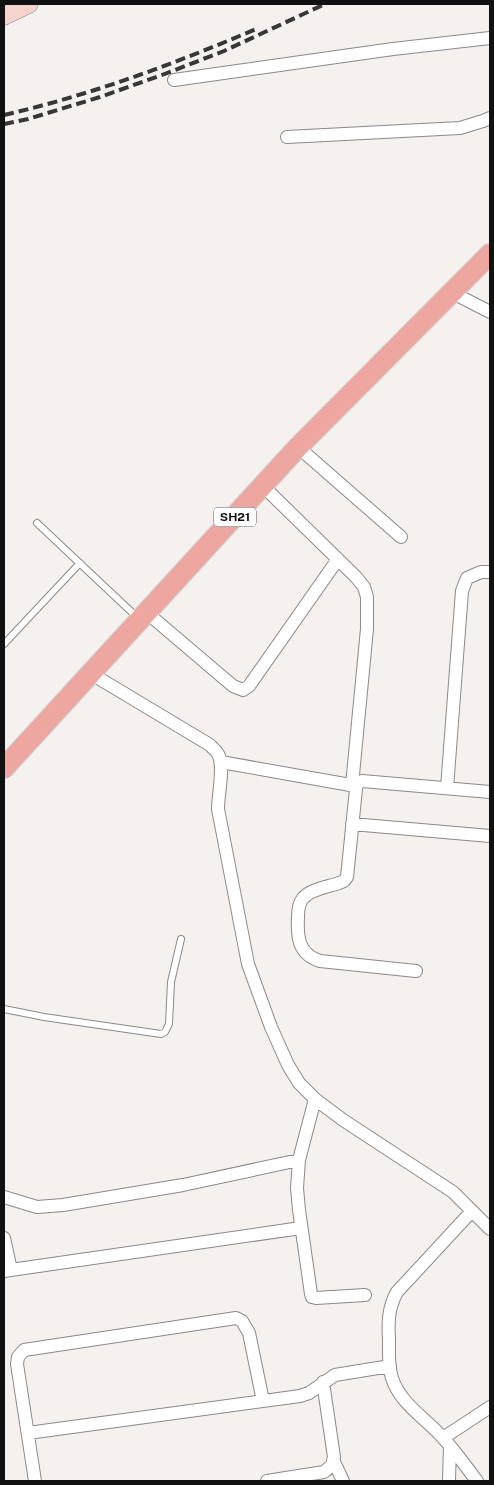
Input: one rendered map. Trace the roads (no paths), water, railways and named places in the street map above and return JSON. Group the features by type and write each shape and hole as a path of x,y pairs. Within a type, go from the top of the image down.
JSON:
{"main road":[{"name":"SH21","path":"472,272 479,253 490,241"},
{"name":"SH21","path":"4,768 298,447 490,254"}],"street":[{"path":"4,16 30,4"},
{"path":"174,80 383,50 490,38"},
{"path":"287,137 460,128 490,118"},
{"path":"453,292 490,312"},
{"path":"298,447 401,537"},
{"path":"263,486 361,583 367,597 367,630 347,877 339,884 308,894 300,904 297,931 300,945 309,956 320,961 416,971"},
{"path":"143,616 233,686 243,690 249,686 338,560"},
{"path":"447,788 462,590 467,578 473,574 490,572"},
{"path":"90,673 210,745 219,755 221,775 218,809 248,964 270,1027 299,1083 343,1120 453,1192 490,1229"},
{"path":"221,762 354,786 365,780 490,792"},
{"path":"352,824 490,836"},
{"path":"315,1098 299,1160 297,1188 311,1294 312,1297 316,1298 365,1295"},
{"path":"7,1202 38,1207 85,1202 183,1185 299,1160"},
{"path":"472,1211 406,1282 393,1300 388,1320 390,1366 392,1379 398,1391 447,1442 477,1481"},
{"path":"4,1238 7,1271 301,1228"},
{"path":"35,1481 17,1364 18,1357 24,1350 236,1318 242,1321 249,1333 263,1401"},
{"path":"28,1433 305,1395 335,1375 390,1366"},
{"path":"323,1382 334,1462 343,1481"},
{"path":"447,1442 490,1407"},
{"path":"447,1442 449,1481"},
{"path":"267,1481 324,1472 331,1468 334,1462"}],"lane":[{"path":"38,523 80,563 143,616"},
{"path":"4,644 80,563"},
{"path":"4,1010 160,1034 165,1032 169,1024 170,982 181,939"}],"railway":[{"path":"4,124 28,119 100,97 162,75 224,51 325,4"},
{"path":"4,115 69,98 132,78 256,29"}]}
